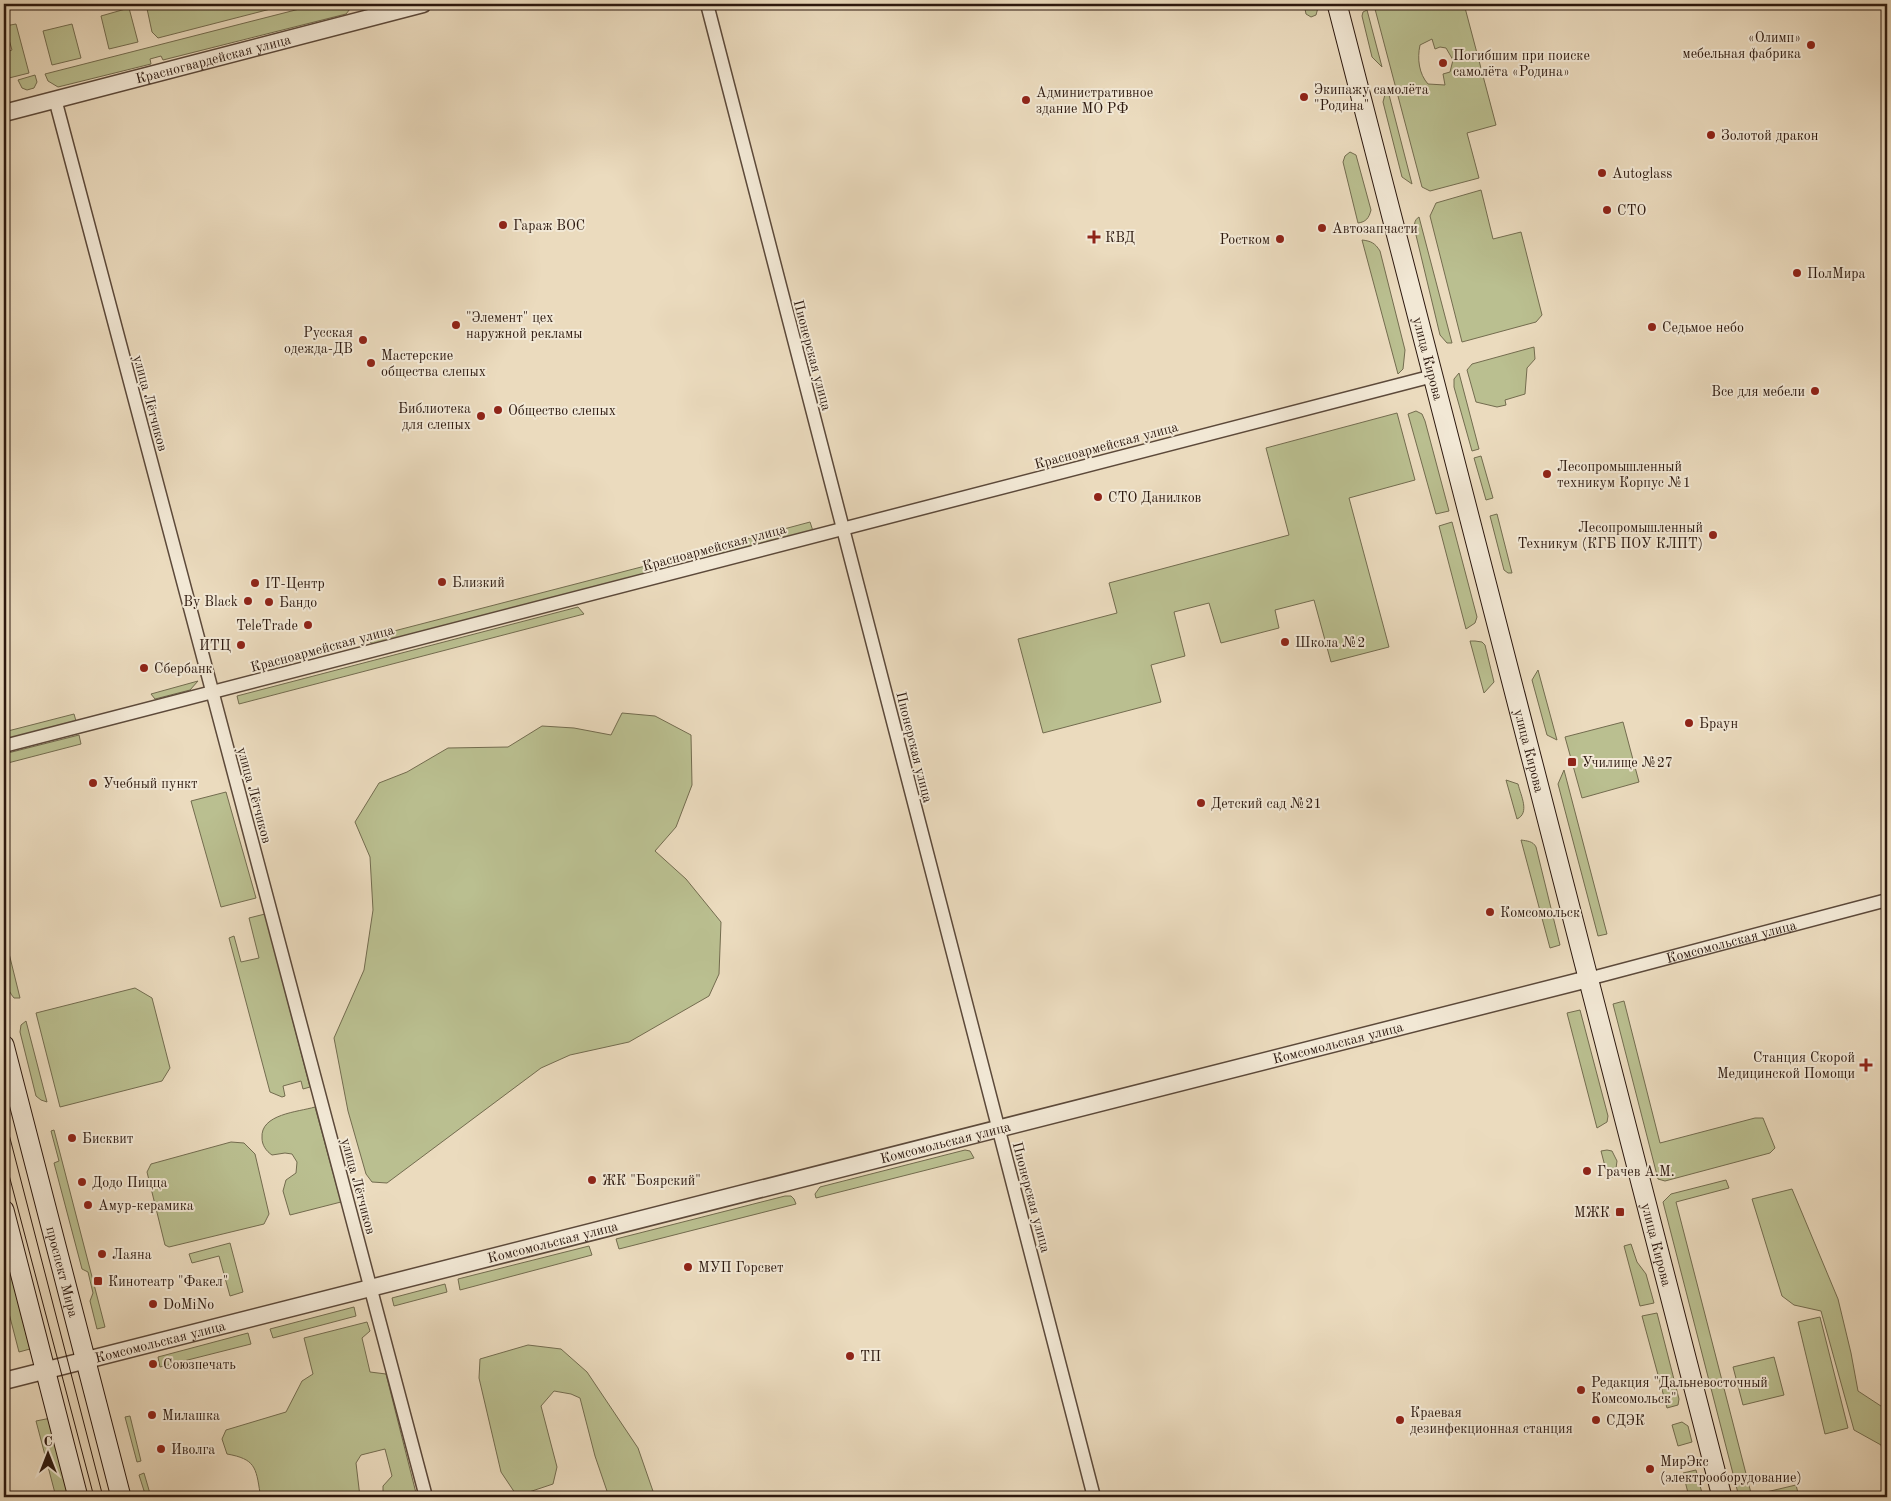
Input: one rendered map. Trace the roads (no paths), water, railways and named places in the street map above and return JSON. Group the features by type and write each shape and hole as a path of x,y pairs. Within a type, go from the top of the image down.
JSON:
{"main road":[{"name":"улица Кирова","path":"1336,4 1722,1497"},
{"name":"проспект Мира","path":"4,1045 121,1497"},
{"path":"4,1210 78,1497"}],"street":[{"name":"Красногвардейская улица","path":"4,113 423,4"},
{"name":"Пионерская улица","path":"706,4 1094,1497"},
{"name":"улица Лётчиков","path":"56,100 426,1497"},
{"name":"Красноармейская улица","path":"4,746 1433,376"},
{"name":"Комсомольская улица","path":"4,1381 1588,979 1887,900"}],"tram line":[{"path":"4,1115 103,1497"},
{"path":"4,1156 94,1497"}],"place":[{"name":"«Олимп» мебельная фабрика","path":"1811,45"},
{"name":"Погибшим при поиске самолёта «Родина»","path":"1443,63"},
{"name":"Экипажу самолёта \"Родина\"","path":"1304,97"},
{"name":"Административное здание МО РФ","path":"1026,100"},
{"name":"Золотой дракон","path":"1711,135"},
{"name":"Autoglass","path":"1602,173"},
{"name":"СТО","path":"1607,210"},
{"name":"Гараж ВОС","path":"503,225"},
{"name":"Автозапчасти","path":"1322,228"},
{"name":"КВД","path":"1094,237"},
{"name":"Ростком","path":"1280,239"},
{"name":"ПолМира","path":"1797,273"},
{"name":"\"Элемент\" цех наружной рекламы","path":"456,325"},
{"name":"Седьмое небо","path":"1652,327"},
{"name":"Русская одежда-ДВ","path":"363,340"},
{"name":"Мастерские общества слепых","path":"371,363"},
{"name":"Все для мебели","path":"1815,391"},
{"name":"Общество слепых","path":"498,410"},
{"name":"Библиотека для слепых","path":"481,416"},
{"name":"Лесопромышленный техникум Корпус №1","path":"1547,474"},
{"name":"СТО Данилков","path":"1098,497"},
{"name":"Лесопромышленный Техникум (КГБ ПОУ КЛПТ)","path":"1713,535"},
{"name":"Близкий","path":"442,582"},
{"name":"IT-Центр","path":"255,583"},
{"name":"By Black","path":"248,601"},
{"name":"Бандо","path":"269,602"},
{"name":"TeleTrade","path":"308,625"},
{"name":"Школа №2","path":"1285,642"},
{"name":"ИТЦ","path":"241,645"},
{"name":"Сбербанк","path":"144,668"},
{"name":"Браун","path":"1689,723"},
{"name":"Училище №27","path":"1572,762"},
{"name":"Учебный пункт","path":"93,783"},
{"name":"Детский сад №21","path":"1201,803"},
{"name":"Комсомольск","path":"1490,912"},
{"name":"Станция Скорой Медицинской Помощи","path":"1866,1065"},
{"name":"Бисквит","path":"72,1138"},
{"name":"Грачев А.М.","path":"1587,1171"},
{"name":"ЖК \"Боярский\"","path":"592,1180"},
{"name":"Додо Пицца","path":"82,1182"},
{"name":"Амур-керамика","path":"88,1205"},
{"name":"МЖК","path":"1620,1212"},
{"name":"Лаяна","path":"102,1254"},
{"name":"МУП Горсвет","path":"688,1267"},
{"name":"Кинотеатр \"Факел\"","path":"98,1281"},
{"name":"DoMiNo","path":"153,1304"},
{"name":"ТП","path":"850,1356"},
{"name":"Союзпечать","path":"153,1364"},
{"name":"Редакция \"Дальневосточный Комсомольск\"","path":"1581,1390"},
{"name":"Милашка","path":"152,1415"},
{"name":"Краевая дезинфекционная станция","path":"1400,1420"},
{"name":"СДЭК","path":"1596,1420"},
{"name":"Иволга","path":"161,1449"},
{"name":"МирЭкс (электрооборудование)","path":"1650,1469"}]}
